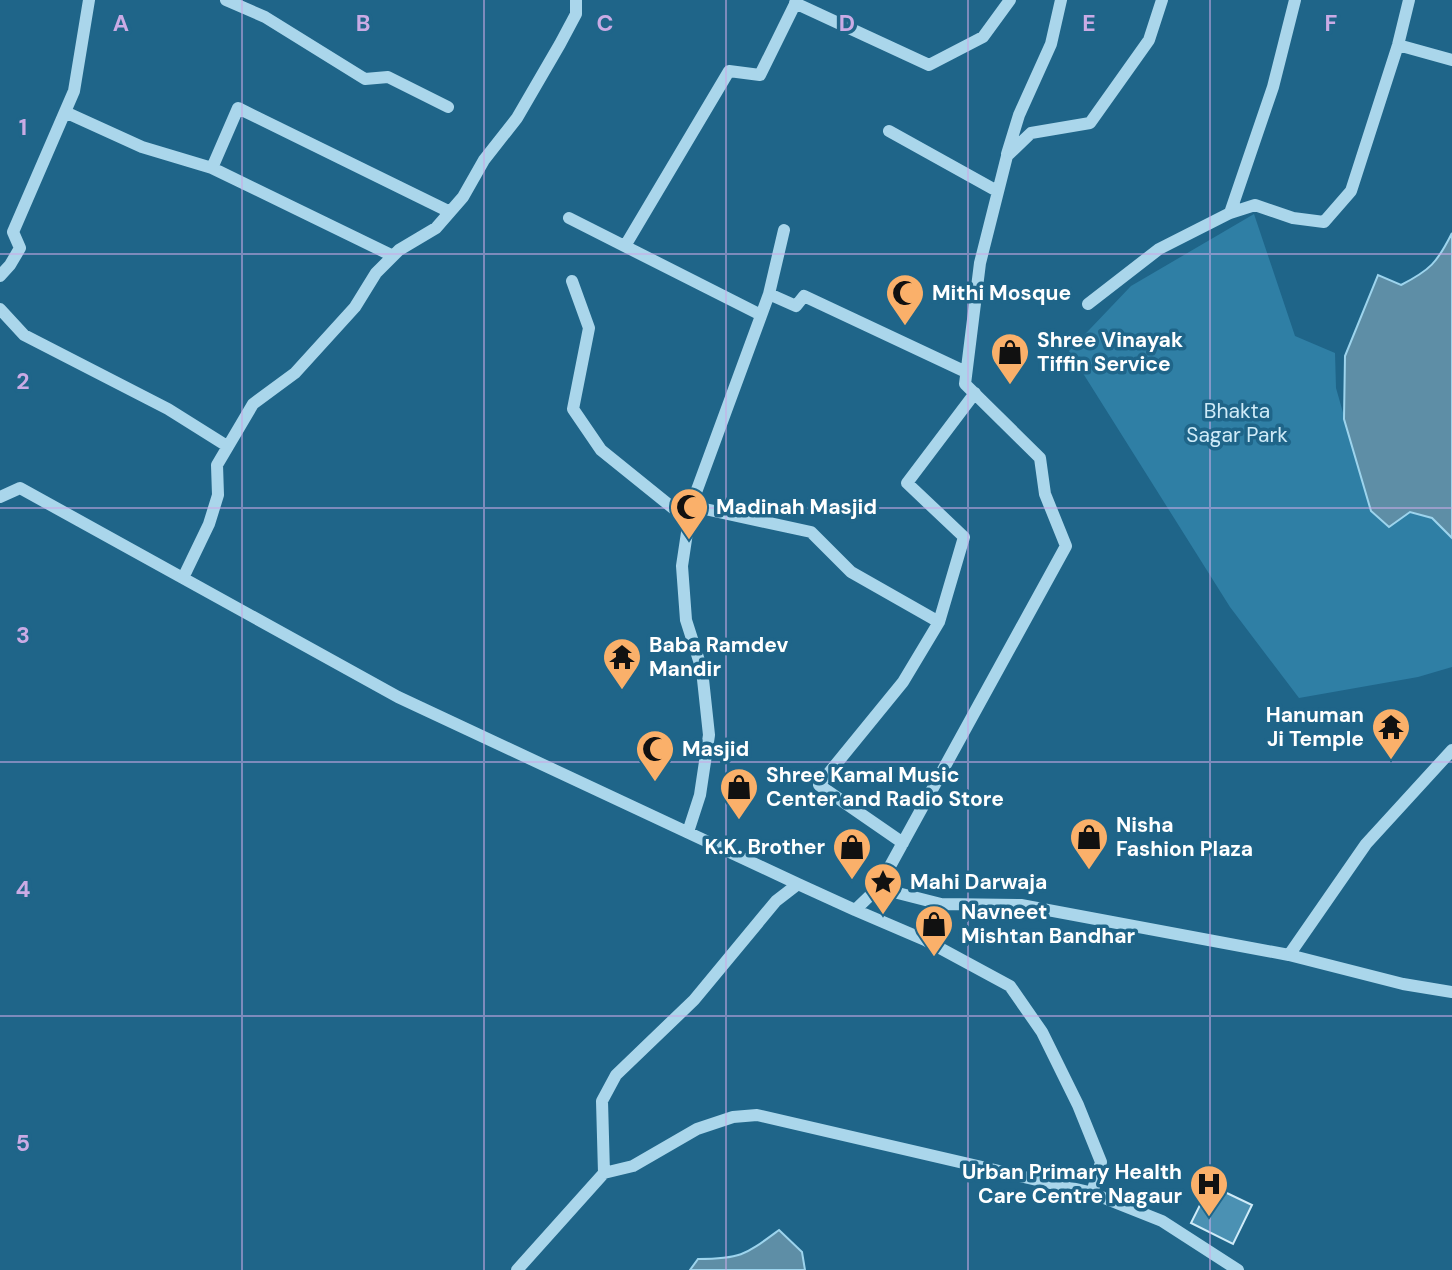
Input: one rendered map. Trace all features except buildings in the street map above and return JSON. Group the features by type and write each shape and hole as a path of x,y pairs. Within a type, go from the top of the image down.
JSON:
{"street":[{"path":"0,276 20,248 13,232 74,91 89,0"},
{"path":"226,0 265,17 365,79 388,77 448,107"},
{"path":"183,578 209,524 218,495 217,465 253,404 295,373 355,307 376,273 399,250 436,228 463,197 484,160 517,117 576,15 576,0"},
{"path":"625,246 729,71 760,75 796,1 929,65 983,37 1010,0"},
{"path":"855,910 878,888 1066,546 1045,494 1040,458 965,384 979,263 1019,115 1051,44 1061,0"},
{"path":"1007,156 1031,133 1090,123 1149,40 1162,0"},
{"path":"1230,213 1273,87 1295,0"},
{"path":"1087,304 1159,248 1230,213 1255,205 1293,218 1324,222 1352,191 1398,45 1409,0"},
{"path":"1398,45 1452,60"},
{"path":"212,167 238,108 450,212"},
{"path":"65,112 142,147 212,167 393,256"},
{"path":"889,131 998,191"},
{"path":"569,218 761,315"},
{"path":"688,832 700,795 709,735 702,670 687,620 684,593 682,566 691,506 769,294 784,230"},
{"path":"572,281 589,328 573,409 601,450 689,521"},
{"path":"769,294 796,306 804,296 967,372"},
{"path":"0,309 23,335 168,409 227,446"},
{"path":"903,843 819,785 902,682 939,622 964,537 906,483 975,393"},
{"path":"0,497 20,488 398,697 798,884 925,940 1010,986 1042,1032 1078,1105 1101,1161 1093,1193"},
{"path":"691,506 811,532 851,572 939,622"},
{"path":"1289,955 1366,844 1452,750"},
{"path":"604,1173 602,1101 616,1074 694,1000 776,901 798,884"},
{"path":"878,888 941,904 1021,905 1289,955 1403,984 1452,992"},
{"path":"925,940 941,904"},
{"path":"517,1270 604,1173 633,1166 697,1129 733,1117 757,1115 1093,1193 1162,1221 1238,1270"}],"green space":[{"name":"Bhakta Sagar Park","path":"1254,214 1295,336 1335,353 1336,388 1371,511 1410,512 1432,518 1452,538 1452,667 1418,677 1299,698 1230,607 1069,351 1131,286"}],"shaded area":[{"path":"1452,233 1452,538 1432,518 1410,512 1389,527 1371,511 1344,419 1345,356 1378,275 1401,285 1411,280 1432,265"},
{"path":"779,1230 802,1252 805,1270 690,1270 698,1259 742,1254"}],"place":[{"name":"Mithi Mosque","path":"905,327"},
{"name":"Shree Vinayak Tiffin Service","path":"1010,386"},
{"name":"Madinah Masjid","path":"689,541"},
{"name":"Baba Ramdev Mandir","path":"622,691"},
{"name":"Hanuman Ji Temple","path":"1391,761"},
{"name":"Masjid","path":"655,783"},
{"name":"Shree Kamal Music Center and Radio Store","path":"739,821"},
{"name":"Nisha Fashion Plaza","path":"1089,871"},
{"name":"K.K. Brother","path":"852,881"},
{"name":"Mahi Darwaja","path":"883,916"},
{"name":"Navneet Mishtan Bandhar","path":"934,958"},
{"name":"Urban Primary Health Care Centre Nagaur","path":"1209,1218"}]}
